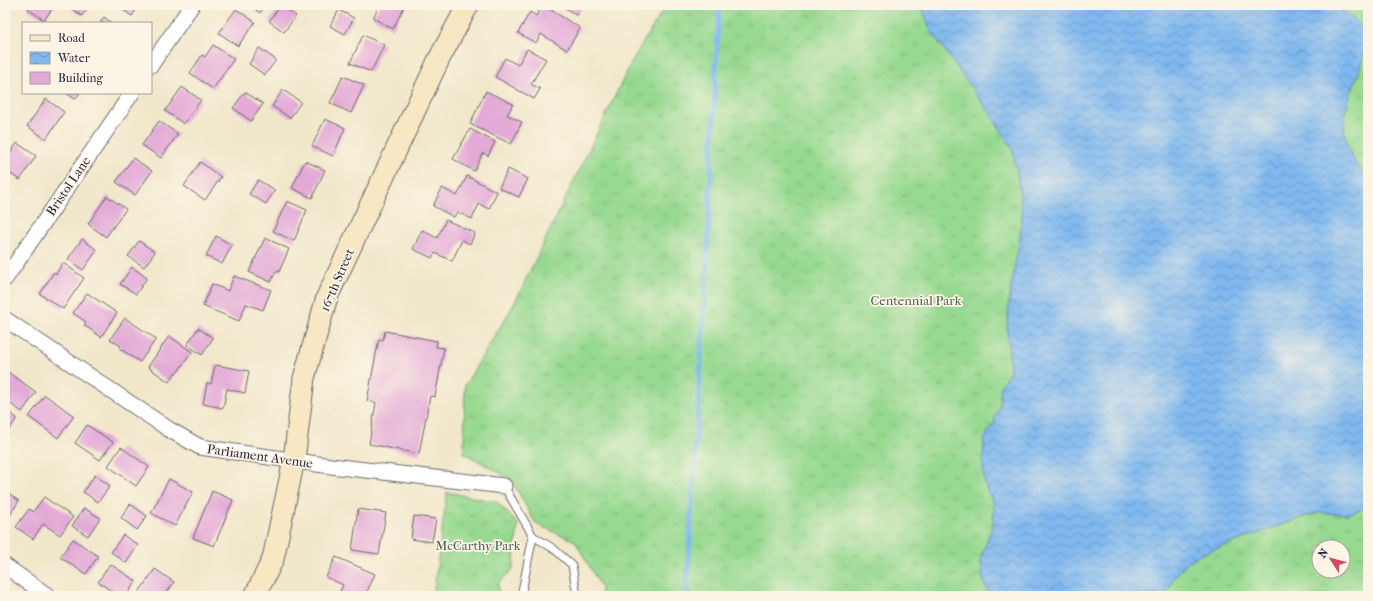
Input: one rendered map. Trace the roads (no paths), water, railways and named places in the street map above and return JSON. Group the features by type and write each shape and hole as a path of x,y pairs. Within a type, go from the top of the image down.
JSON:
{"street":[{"path":"152,64 192,5"},
{"name":"167th Street","path":"255,596 273,559 294,460 304,378 327,297 439,59 468,5"},
{"name":"Bristol Lane","path":"5,279 131,94"},
{"name":"Parliament Avenue","path":"5,319 170,430 200,447 331,466 504,486"},
{"path":"5,566 48,596"}],"lane":[{"path":"504,486 533,536 554,549 572,565 577,596"},
{"path":"521,596 533,536"}],"water":[{"path":"923,5 1334,5 1363,28 1366,33 1366,51 1348,100 1345,112 1344,127 1350,152 1368,180 1368,505 1360,510 1347,514 1318,513 1300,518 1199,555 1186,563 1172,580 1170,588 1162,596 991,596 986,588 982,576 981,557 993,524 994,504 986,488 983,472 984,440 994,424 995,415 999,408 1001,386 1010,369 1007,329 1009,301 1020,237 1022,214 1017,172 1012,148 992,116 931,31 924,14"}],"waterway":[{"path":"689,596 687,585 707,262 719,5"}],"park label":[{"name":"Centennial Park","path":"916,300"},
{"name":"McCarthy Park","path":"478,545"}]}
